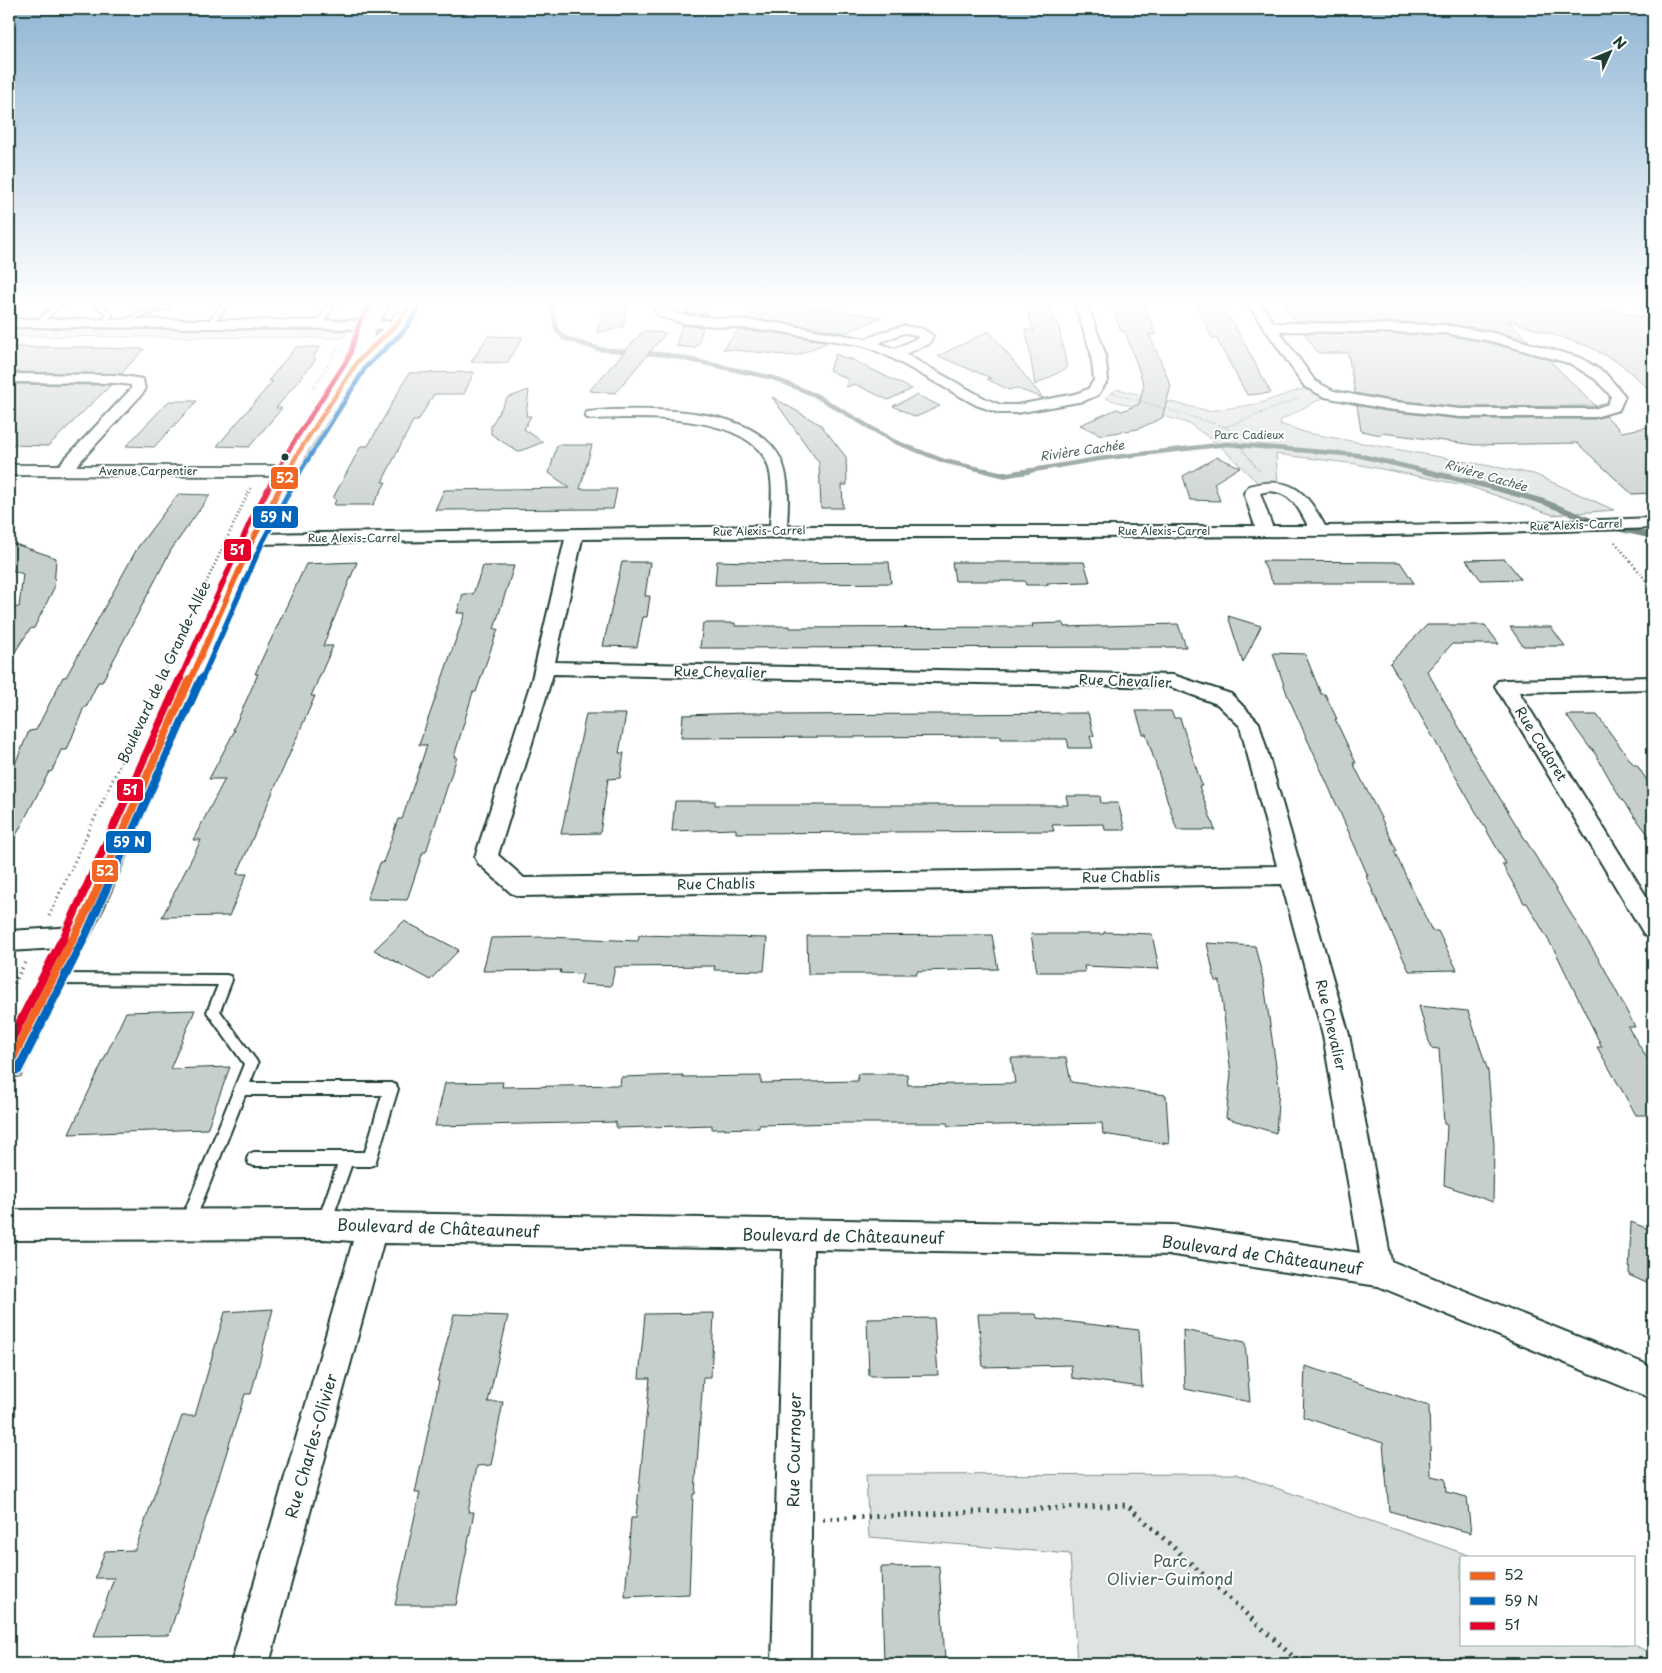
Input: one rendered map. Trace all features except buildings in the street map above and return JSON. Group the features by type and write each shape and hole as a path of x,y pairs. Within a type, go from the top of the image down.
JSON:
{"street":[{"path":"62,470 138,390 138,382"},
{"name":"Boulevard de la Grande-Allée","path":"9,1065 75,937 253,539 288,471 345,382"},
{"path":"945,382 981,402 999,409 1017,409 1079,398 1093,392 1099,382"},
{"path":"1309,382 1330,394 1386,405 1460,413 1595,413 1614,407 1618,396 1605,382"},
{"path":"592,415 630,413 699,418 726,425 748,434 769,452 779,478 778,531"},
{"name":"Avenue Carpentier","path":"9,470 288,471"},
{"path":"1265,531 1252,493 1255,489 1272,487 1289,489 1300,497 1319,531"},
{"name":"Rue Alexis-Carrel","path":"253,539 778,531 1319,531 1653,523"},
{"name":"Rue Chablis","path":"574,534 545,668 486,856 519,888 1292,874"},
{"name":"Rue Chevalier","path":"545,668 1173,681 1224,699 1249,723 1336,1035 1378,1271"},
{"name":"Rue Cadoret","path":"1653,683 1505,686 1653,927"},
{"path":"9,941 75,937"},
{"name":"Boulevard de Châteauneuf","path":"9,1225 324,1224 372,1228 1174,1240 1378,1271 1653,1383"},
{"name":"Rue Charles-Olivier","path":"250,1664 372,1228"},
{"name":"Rue Cournoyer","path":"791,1664 798,1235"}],"lane":[{"path":"54,979 226,980 213,1012 251,1063 186,1225"},
{"path":"241,1089 391,1089 370,1159 254,1159"},
{"path":"324,1224 346,1159"}],"path":[{"path":"1096,388 1226,427 1245,452"},
{"path":"1226,427 1320,389"},
{"name":"Boulevard de la Grande-Allée","path":"49,916 252,483"},
{"path":"1600,525 1653,589"},
{"path":"9,993 24,965"},
{"path":"794,1521 1127,1505 1301,1664"}],"green space":[{"name":"Parc Cadieux","path":"1305,388 1324,397 1281,420 1280,424 1307,433 1534,474 1614,510 1553,515 1468,486 1356,464 1276,454 1278,485 1262,487 1218,444 1190,424 1105,398 1117,389 1209,411 1257,404"},
{"name":"Parc Olivier-Guimond","path":"1236,1474 1471,1556 1460,1556 1460,1646 1634,1645 1653,1655 1653,1664 1077,1664 1070,1554 869,1537 866,1475"}],"waterway":[{"name":"Rivière Cachée","path":"783,382 815,395 893,441 944,461 992,472"},
{"name":"Rivière Cachée","path":"1022,472 1098,459 1227,444 1357,455 1429,472"},
{"name":"Rivière Cachée","path":"987,471 1005,475 1029,471"},
{"name":"Rivière Cachée","path":"1424,471 1496,488 1544,502 1599,524"},
{"name":"Rivière Cachée","path":"1611,527 1653,536"}],"transit line":[{"name":"51","path":"9,1044 66,933 251,520 290,448 333,382"},
{"name":"52","path":"9,1065 90,905 253,539 298,453 344,382"},
{"path":"18,1070 99,909 262,543 307,458 356,382"}]}
